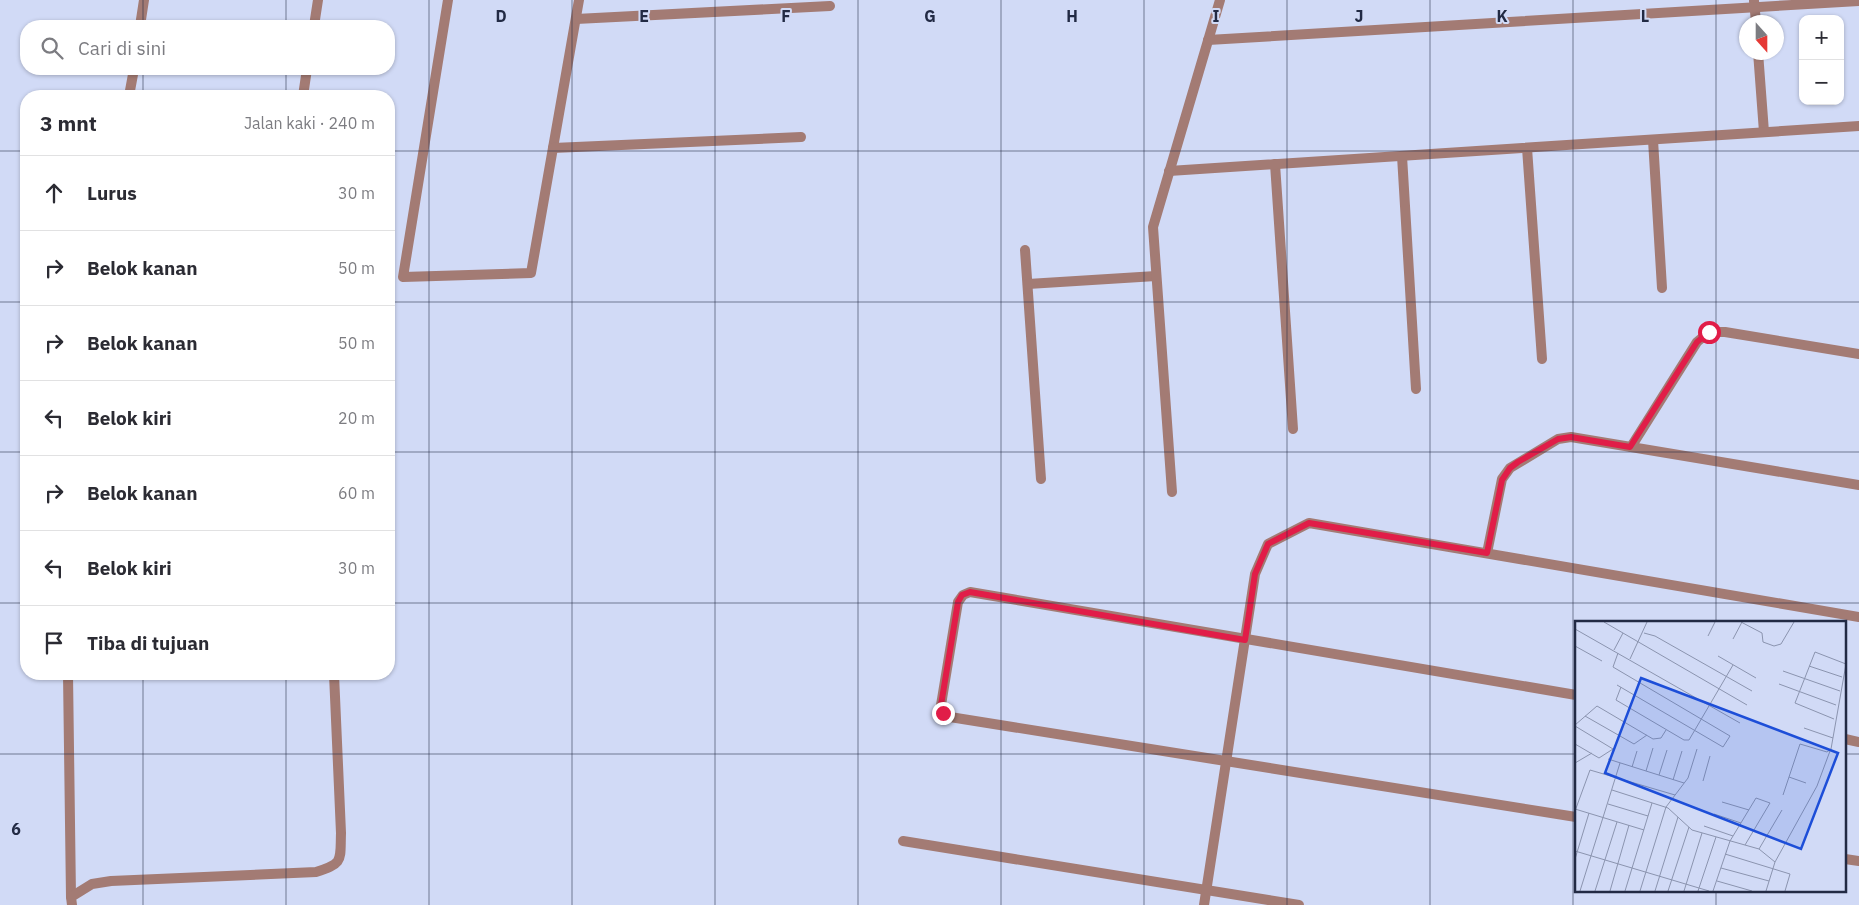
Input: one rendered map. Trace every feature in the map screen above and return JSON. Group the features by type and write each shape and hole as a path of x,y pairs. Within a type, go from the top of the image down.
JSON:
{"street":[{"path":"141,20 144,0"},
{"path":"315,20 318,0"},
{"path":"448,0 403,277 532,273 579,0"},
{"path":"1172,492 1153,227 1220,0"},
{"path":"1208,40 1754,3 1859,1"},
{"path":"576,19 830,6"},
{"path":"1759,60 1764,132"},
{"path":"131,90 133,75"},
{"path":"304,90 306,75"},
{"path":"1169,171 1859,126"},
{"path":"554,148 801,136"},
{"path":"1653,140 1662,288"},
{"path":"1527,148 1542,359"},
{"path":"1402,156 1416,389"},
{"path":"1275,164 1293,429"},
{"path":"1025,250 1041,479"},
{"path":"1028,284 1156,276"},
{"path":"1630,447 1697,342 1709,332 1725,332 1859,354"},
{"path":"1487,553 1502,480 1510,468 1518,462 1558,439 1571,437 1859,485"},
{"path":"1204,905 1255,574 1268,544 1309,523 1859,617"},
{"path":"1575,695 970,592 962,595 958,602 941,705 943,713 950,717 1575,817"},
{"path":"68,680 72,901"},
{"path":"72,901 92,884 111,881 316,872 335,866 340,859 342,833 334,680"},
{"path":"1846,739 1859,742"},
{"path":"904,841 1298,905"},
{"path":"1846,859 1859,861"}],"route":[{"path":"943,713 941,705 958,602 962,595 970,592 1245,640 1255,574 1268,544 1309,523 1487,553 1502,480 1510,468 1558,439 1571,437 1630,447 1697,342 1709,332"}]}
